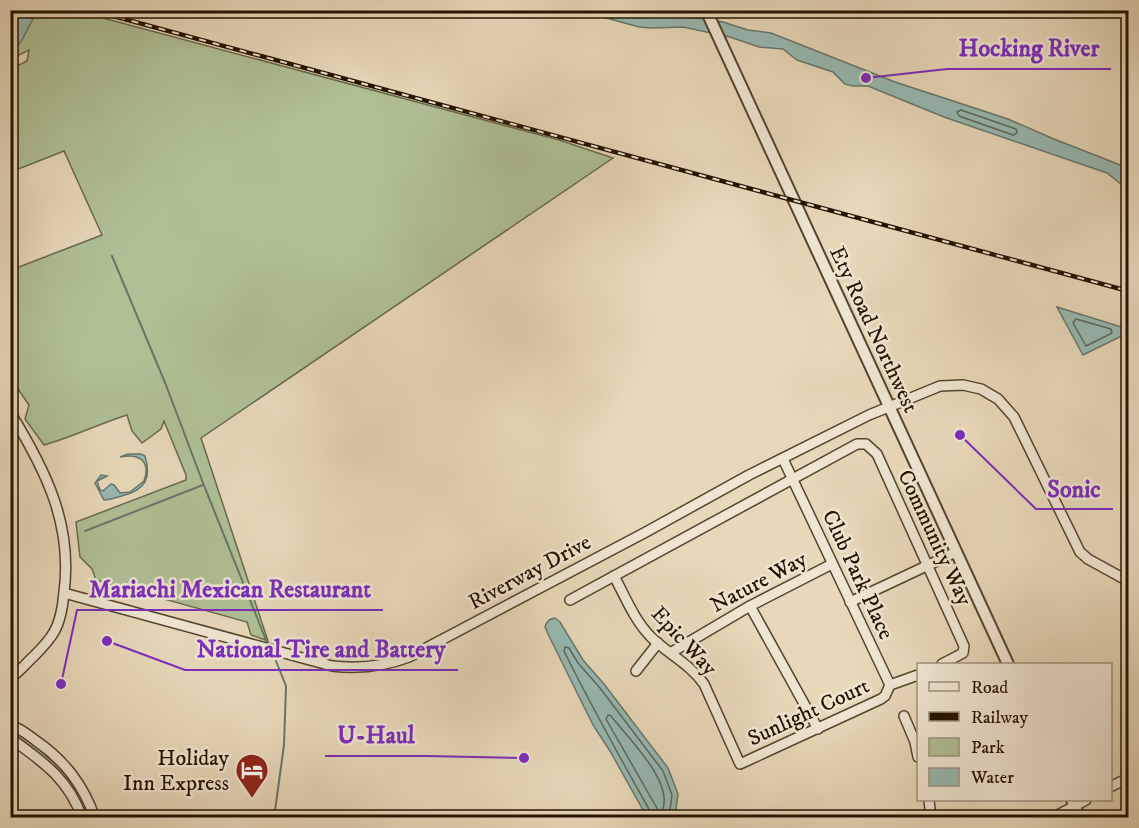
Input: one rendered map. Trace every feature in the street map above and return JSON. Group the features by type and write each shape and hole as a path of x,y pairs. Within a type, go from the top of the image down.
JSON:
{"street":[{"name":"Ety Road Northwest","path":"706,10 1008,663"},
{"name":"Riverway Drive","path":"64,594 332,666 361,668 392,663 409,657 783,459 889,406 940,386 963,385 981,389 998,399 1014,417 1080,552 1088,559 1128,581"},
{"path":"10,412 48,482 62,521 67,564 62,608 54,632 12,680"},
{"name":"Community Way","path":"792,480 857,444 866,444 876,454 965,649 959,657 944,663"},
{"name":"Club Park Place","path":"783,459 890,685"},
{"path":"570,600 792,480"},
{"path":"850,602 956,552"},
{"name":"Nature Way","path":"672,652 750,606 832,564"},
{"name":"Epic Way","path":"614,576 641,626 658,644 672,652 697,674 704,684 741,765"},
{"path":"750,606 818,729"},
{"path":"636,671 658,644"},
{"name":"Sunlight Court","path":"741,765 880,699 885,696 890,685 917,675"},
{"path":"904,716 917,752"},
{"path":"13,724 57,757 69,769 85,792 95,818"},
{"path":"10,738 56,773 72,795 82,818"},
{"path":"1112,786 1128,778"},
{"path":"929,801 931,818"},
{"path":"1052,818 1074,803 1080,818"}],"green space":[{"path":"11,11 39,11 52,15 57,11 77,11 559,140 613,158 201,438 268,641 251,635 247,622 96,580 92,569 80,557 76,522 186,480 186,475 164,421 161,429 142,443 132,431 127,415 44,445 25,419 29,405 11,379 11,270 102,235 64,151 11,172 11,69 27,61 29,50 11,59"},
{"path":"617,11 696,11 699,18 633,16"},
{"path":"10,727 67,776 91,817 87,817 72,789 56,768 11,732"}],"water":[{"path":"22,11 37,11 22,40 11,54 11,34"},
{"path":"581,11 617,11 633,16 699,18 771,33 895,82 1008,119 1128,168 1128,187 1107,173 944,117 868,86 845,84 833,72 797,60 783,49 759,47 730,37 683,27 639,27"},
{"path":"1057,307 1128,329 1128,333 1083,355"},
{"path":"128,454 145,456 148,471 145,482 130,494 104,500 95,483 101,475 107,476 97,481 100,490 103,491 111,484 120,493 130,492 144,481 146,468 142,460 133,456 120,457"},
{"path":"555,618 560,622 583,660 668,768 678,794 675,817 647,817 593,725 549,636 545,627 548,621"}],"waterway":[{"path":"112,256 166,385 268,645"},
{"path":"85,531 203,485"},
{"path":"274,818 284,745 286,686 276,661"}],"railway":[{"path":"91,10 1128,291"}],"place":[{"name":"Hocking River","path":"866,78"},
{"name":"Sonic","path":"960,435"},
{"name":"National Tire and Battery","path":"107,641"},
{"name":"Mariachi Mexican Restaurant","path":"61,684"},
{"name":"U-Haul","path":"524,758"},
{"name":"Holiday Inn Express","path":"252,799"}]}
